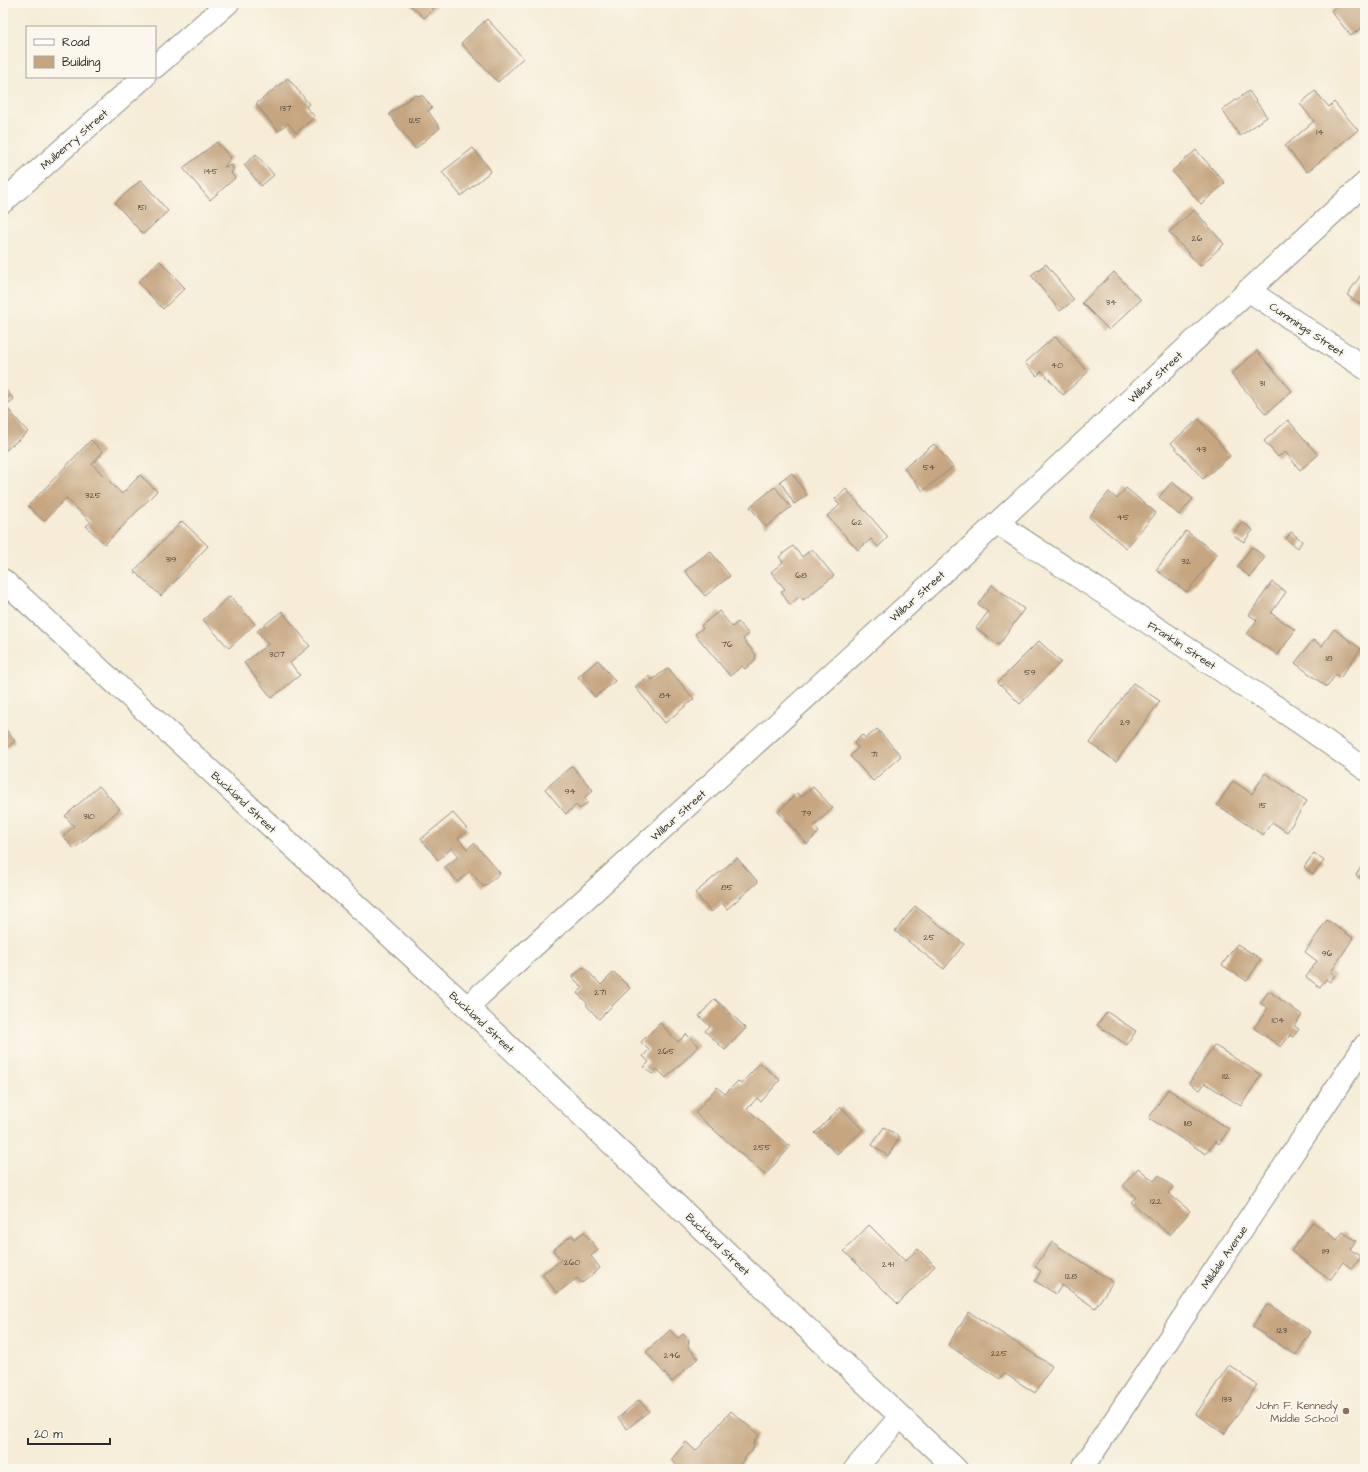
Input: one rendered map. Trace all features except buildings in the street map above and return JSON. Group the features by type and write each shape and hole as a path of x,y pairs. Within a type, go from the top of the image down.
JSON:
{"street":[{"path":"156,66 228,3"},
{"name":"Mulberry Street","path":"3,202 143,78"},
{"name":"Wilbur Street","path":"466,1007 997,524 1365,183"},
{"name":"Cummings Street","path":"1248,290 1365,368"},
{"name":"Franklin Street","path":"997,524 1299,722 1365,769"},
{"name":"Buckland Street","path":"3,580 466,1007 956,1469"},
{"name":"Milldale Avenue","path":"1082,1469 1365,1045"},
{"path":"855,1469 900,1417"}],"place":[{"name":"John F. Kennedy Middle School","path":"1346,1411"}]}
